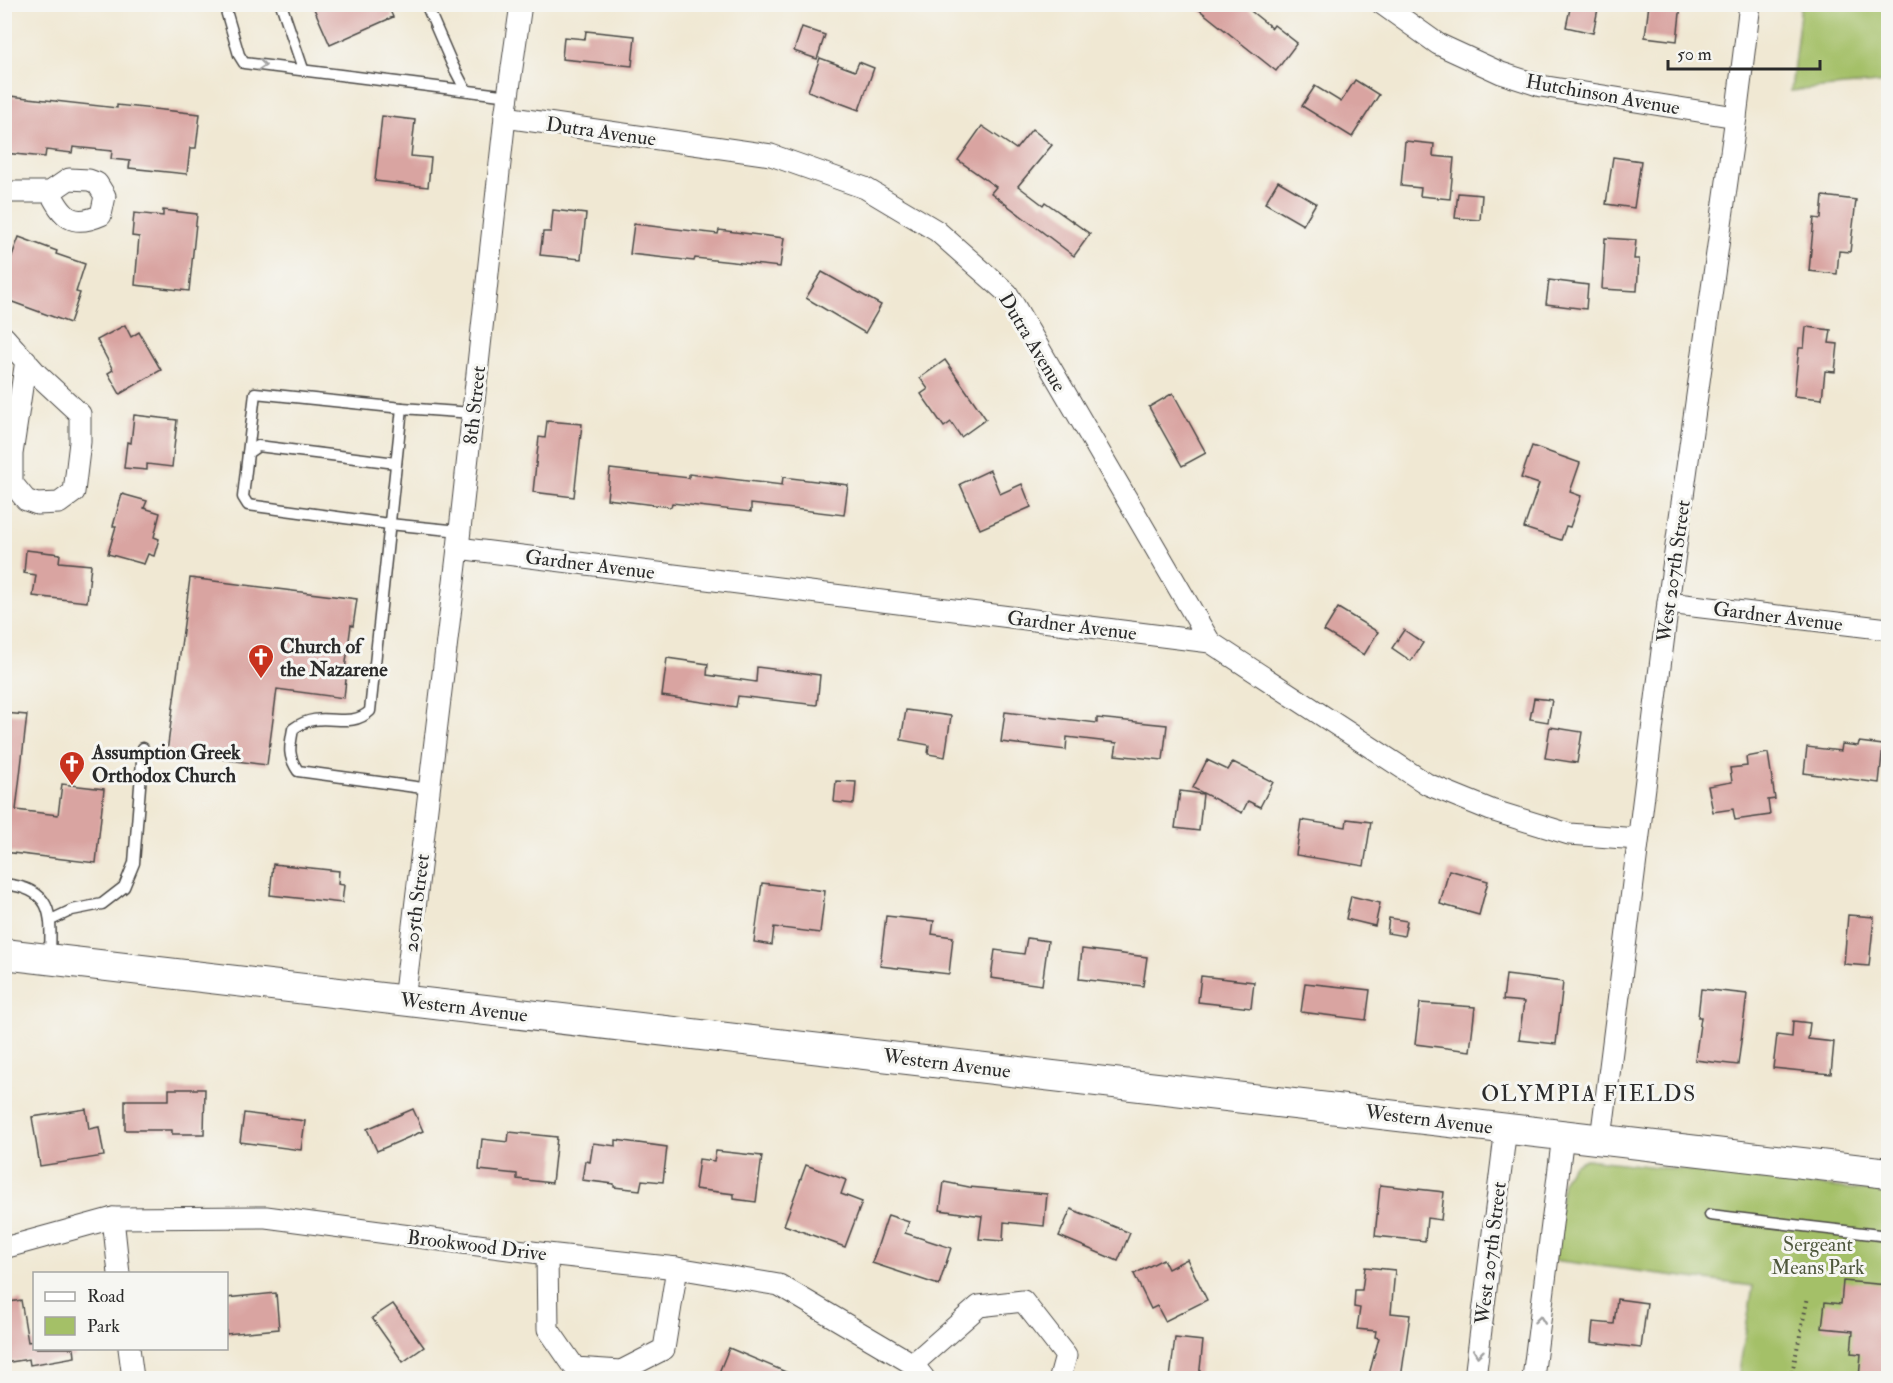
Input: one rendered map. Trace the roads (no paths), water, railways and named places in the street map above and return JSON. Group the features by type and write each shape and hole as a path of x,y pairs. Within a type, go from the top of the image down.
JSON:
{"main road":[{"name":"Western Avenue","path":"4,954 1888,1173"}],"street":[{"name":"8th Street","path":"429,797 505,117 521,4"},
{"name":"Hutchinson Avenue","path":"1382,4 1438,44 1521,80 1541,86 1736,117"},
{"name":"West 207th Street","path":"1601,1139 1668,603 1750,4"},
{"name":"Dutra Avenue","path":"505,117 771,155 865,188 937,231 1007,293 1210,642"},
{"path":"4,192 50,192"},
{"path":"4,337 80,414 80,441 74,492 59,503 37,504 26,500 12,483 12,454 26,360"},
{"name":"Gardner Avenue","path":"459,540 1210,642 1427,784 1491,810 1569,834 1638,839"},
{"name":"Gardner Avenue","path":"1668,603 1888,629"},
{"name":"205th Street","path":"404,1000 429,797"},
{"name":"West 207th Street","path":"1474,1378 1506,1128"},
{"path":"1533,1378 1563,1135"},
{"name":"Brookwood Drive","path":"4,1248 113,1218 266,1217 547,1254 677,1268 779,1285 918,1371"},
{"path":"113,1218 120,1272"},
{"path":"547,1254 548,1329 575,1368 621,1371 664,1349 677,1268"},
{"path":"918,1371 979,1305 1023,1301 1066,1356 1060,1378"},
{"path":"129,1350 133,1378"}],"lane":[{"path":"224,4 239,55 244,63 509,96"},
{"path":"281,4 303,69"},
{"path":"426,4 465,89"},
{"path":"459,540 389,524 248,505 243,497 255,393 402,408 473,412"},
{"path":"402,408 370,711 363,717 348,721 323,718 304,721 293,729 289,748 291,761 298,771 429,797"},
{"path":"248,453 258,446 396,463"},
{"path":"51,920 72,910 102,904 124,887 134,863 143,748"},
{"path":"4,884 33,891 44,902 51,920 50,959"},
{"path":"1710,1215 1888,1236"}],"place":[{"name":"Church of the Nazarene","path":"261,680"},
{"name":"Assumption Greek Orthodox Church","path":"72,787"}],"district":[{"name":"OLYMPIA FIELDS","path":"1589,1093"}],"park label":[{"name":"Sergeant Means Park","path":"1818,1256"}]}
